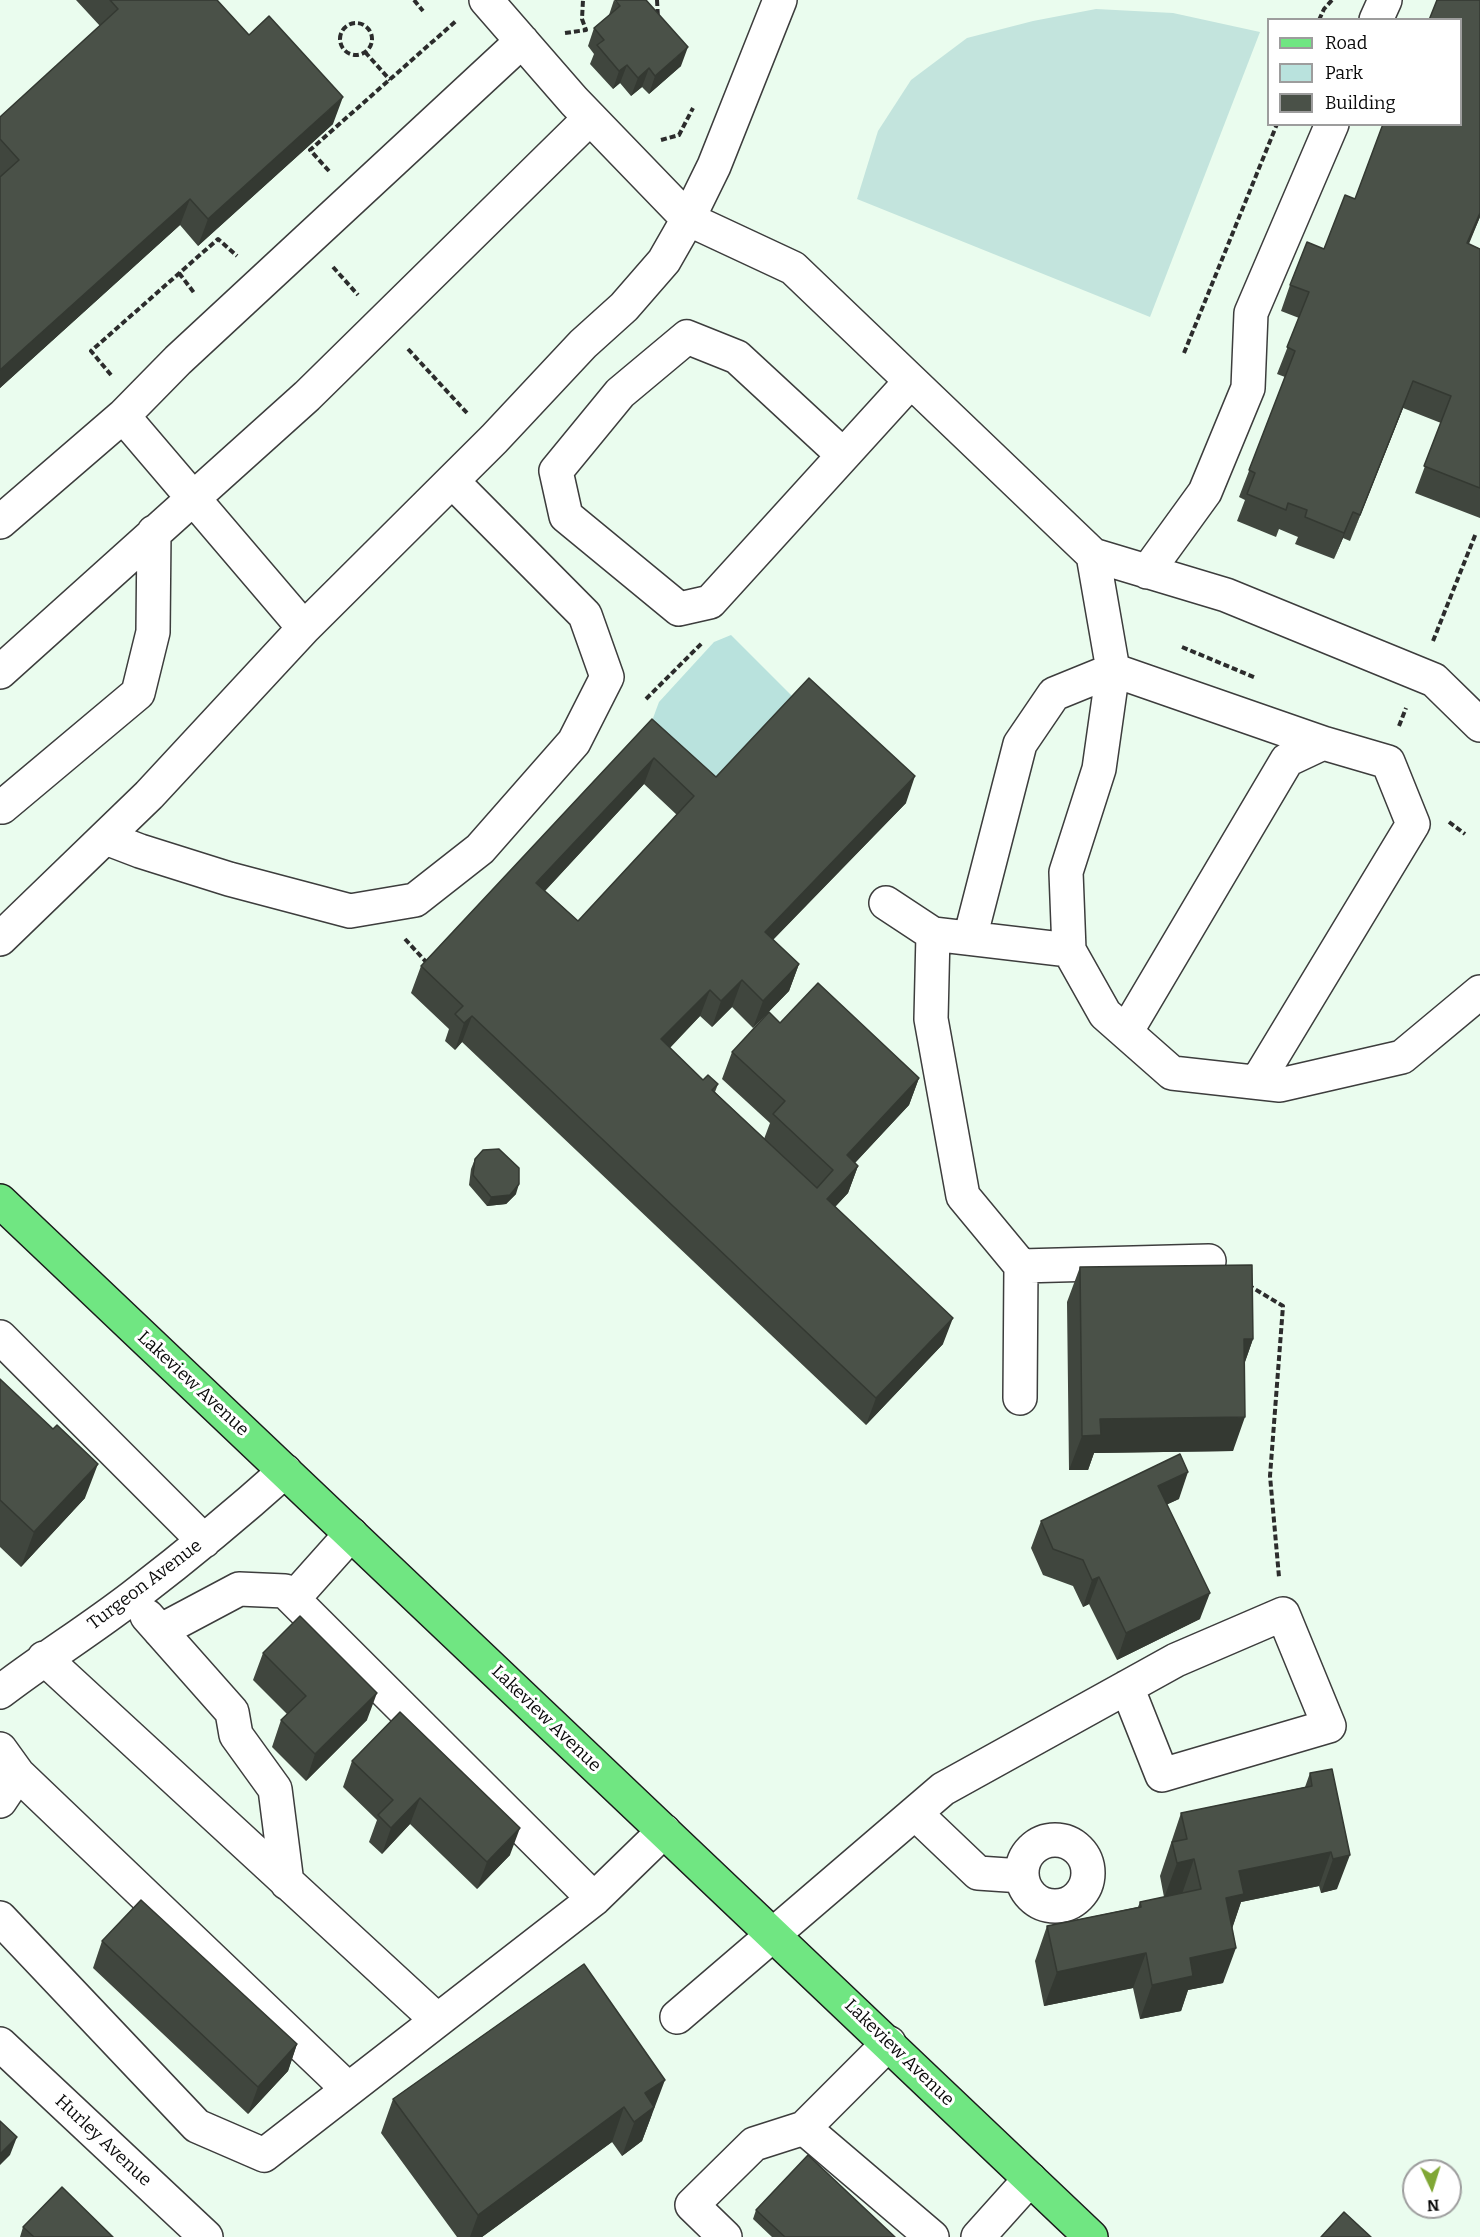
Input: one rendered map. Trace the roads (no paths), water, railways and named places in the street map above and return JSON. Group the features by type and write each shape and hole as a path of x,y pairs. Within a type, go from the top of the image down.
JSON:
{"main road":[{"name":"Lakeview Avenue","path":"0,1201 664,1832 774,1933 1091,2237"}],"street":[{"path":"486,0 590,118 688,219 793,268 1093,555 1227,595 1434,680 1480,725"},
{"path":"0,939 149,795 304,628 453,481 583,344 624,307 664,261 714,166 780,0"},
{"path":"1377,18 1385,0"},
{"path":"0,522 123,416 178,360 522,41"},
{"path":"0,672 307,396 590,118"},
{"path":"1147,572 1205,492 1214,471 1248,388 1251,313 1331,126"},
{"path":"843,455 737,357 687,337 620,393 556,471 566,516 679,609 710,602 911,381"},
{"path":"123,416 304,628"},
{"path":"106,838 140,852 229,879 350,911 415,900 480,849 574,742 607,677 585,615 453,481"},
{"path":"0,804 2,807 138,693 153,632 154,532"},
{"path":"1093,555 1113,670 1099,769 1066,872 1069,950 1105,1014 1172,1073 1280,1085 1402,1057 1480,992"},
{"path":"969,938 1020,744 1054,694 1113,670 1323,743 1388,762 1413,824 1257,1082"},
{"path":"1126,1032 1287,760 1323,743"},
{"path":"886,903 933,934 1069,950"},
{"path":"933,934 931,1019 963,1196 1021,1266 1020,1398"},
{"path":"1021,1266 1209,1261"},
{"path":"0,1337 204,1542"},
{"name":"Turgeon Avenue","path":"0,1692 44,1658 131,1598 204,1542 285,1471"},
{"path":"293,1599 351,1534"},
{"path":"160,1631 239,1589 285,1591 594,1899"},
{"path":"131,1598 232,1712 236,1735 275,1789 287,1883"},
{"path":"677,2017 943,1789 1127,1687 1176,1660 1283,1614 1329,1726 1162,1774 1127,1687"},
{"path":"44,1658 437,2020"},
{"path":"6,1775 348,2089"},
{"path":"915,1813 978,1873 1022,1876"},
{"path":"0,1918 196,2126 264,2155 594,1899 664,1832"},
{"path":"708,2231 692,2205 754,2144 804,2127 889,2043"},
{"name":"Hurley Avenue","path":"0,2044 206,2237"},
{"path":"804,2127 932,2237"},
{"path":"978,2237 1030,2179"}]}
